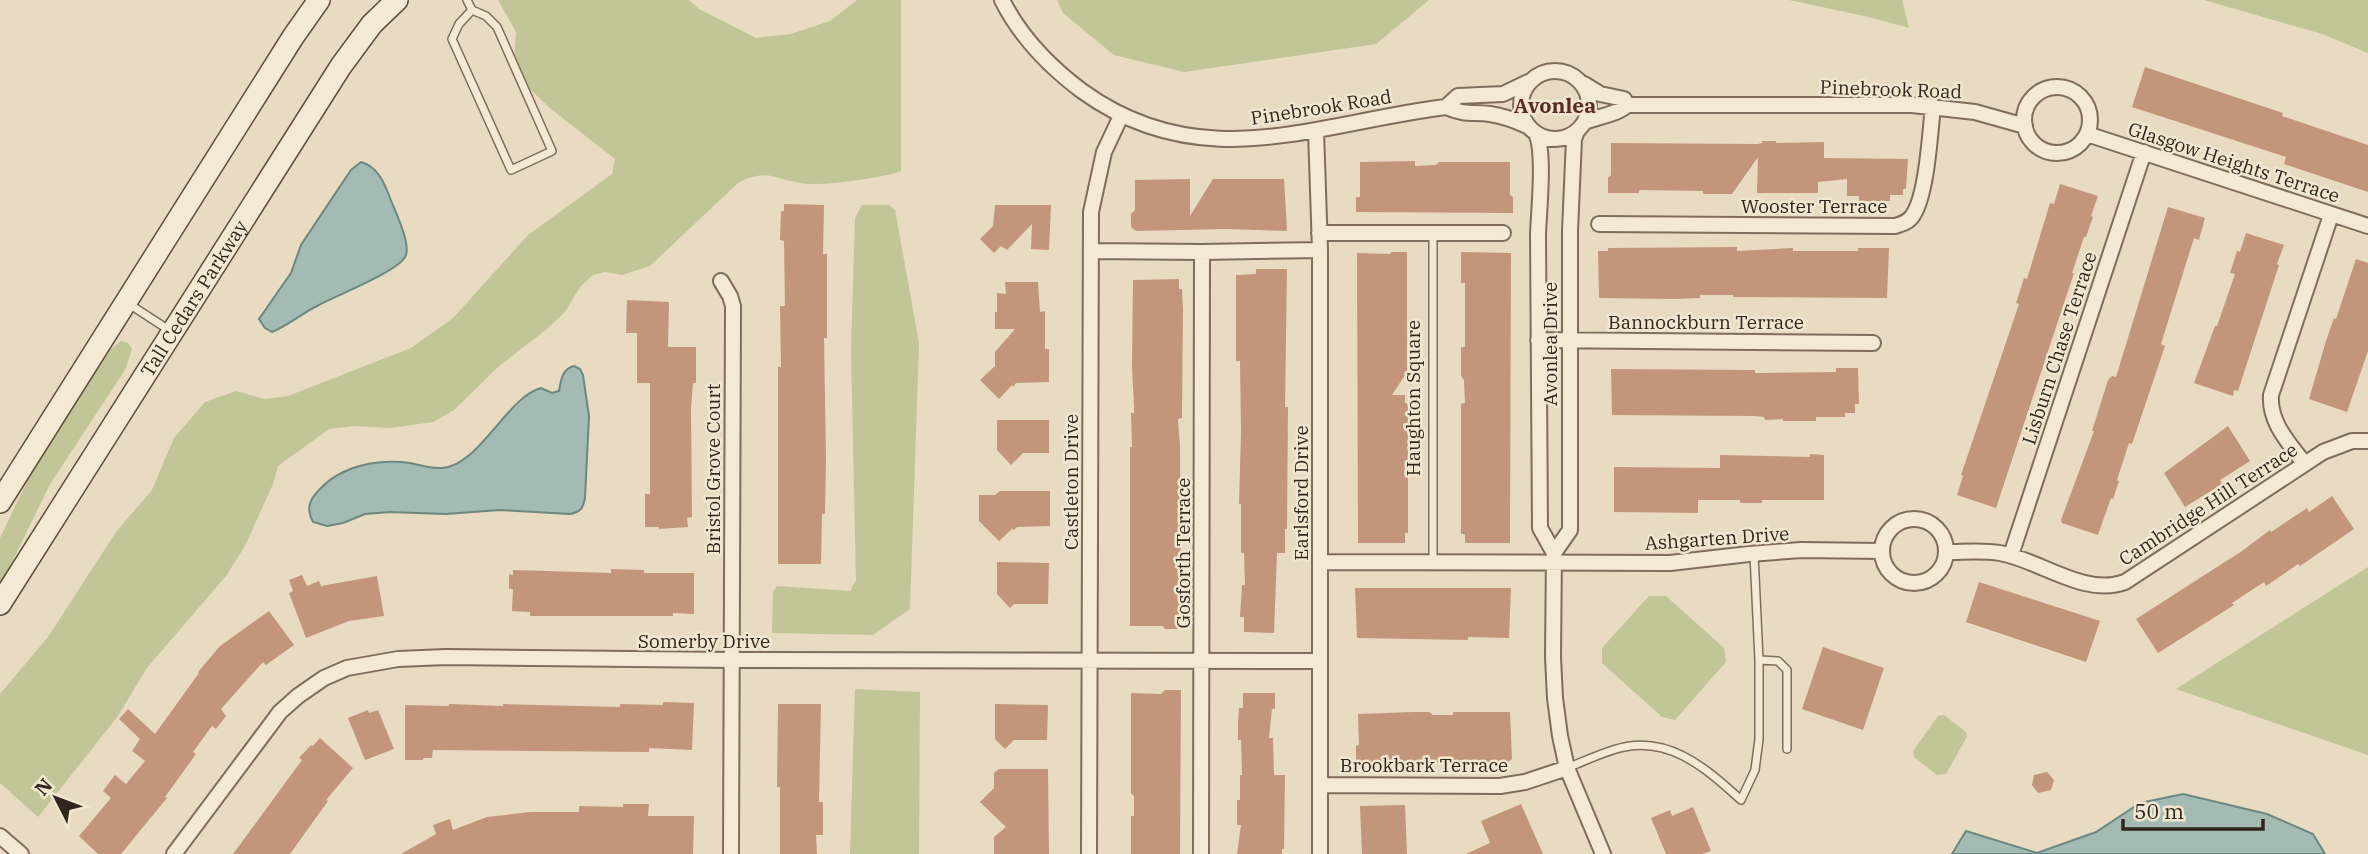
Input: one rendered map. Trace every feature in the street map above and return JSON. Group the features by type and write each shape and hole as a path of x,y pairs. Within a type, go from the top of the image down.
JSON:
{"main road":[{"path":"0,502 319,0"},
{"name":"Tall Cedars Parkway","path":"0,604 341,66 372,24 397,0"}],"street":[{"name":"Pinebrook Road","path":"1002,0 1016,24 1061,75 1094,100 1121,116 1158,129 1207,138 1252,139 1316,131 1446,107 1458,96 1503,94 1525,85 1532,79"},
{"path":"1558,70 1567,72 1582,83 1589,102 1589,112 1581,127 1568,137 1546,138 1532,130 1522,117 1522,96 1532,79 1540,74 1558,70"},
{"name":"Pinebrook Road","path":"1582,83 1600,94 1624,99 1627,105"},
{"path":"2051,87 2071,89 2085,101 2091,119 2087,134 2079,145 2061,153 2051,152 2034,143 2025,126 2024,115 2033,97 2051,87"},
{"name":"Pinebrook Road","path":"1581,127 1598,116 1622,110 1627,105 1933,106 1975,112 2025,126"},
{"name":"Wooster Terrace","path":"1599,224 1903,224 1912,218 1918,206 1933,106"},
{"name":"Pinebrook Road","path":"1446,107 1462,114 1487,114 1514,120 1532,130"},
{"name":"Castleton Drive","path":"1089,854 1091,212 1104,152 1121,116"},
{"name":"Avonlea Drive","path":"1554,558 1570,530 1571,179 1574,139 1581,127"},
{"name":"Avonlea Drive","path":"1532,130 1541,146 1538,340 1540,528 1554,558 1555,698 1567,768 1603,854"},
{"name":"Earlsford Drive","path":"1316,131 1320,233 1320,854"},
{"name":"Glasgow Heights Terrace","path":"2087,134 2368,226"},
{"name":"Lisburn Chase Terrace","path":"2011,555 2144,152"},
{"path":"2304,463 2277,426 2271,409 2271,394 2331,215"},
{"path":"1320,233 1503,233"},
{"path":"1091,251 1320,250"},
{"name":"Gosforth Terrace","path":"1201,854 1202,252"},
{"name":"Bristol Grove Court","path":"721,281 733,306 731,854"},
{"name":"Bannockburn Terrace","path":"1538,340 1873,343"},
{"name":"Cambridge Hill Terrace","path":"1946,552 2011,555 2097,586 2117,585 2304,463 2340,444 2368,441"},
{"path":"1919,520 1936,528 1946,552 1944,561 1934,576 1918,583 1909,583 1893,575 1887,568 1882,551 1887,534 1894,527 1901,522 1919,520"},
{"name":"Ashgarten Drive","path":"1554,558 1671,563 1754,553 1882,551"},
{"path":"1321,562 1554,558"},
{"name":"Somerby Drive","path":"174,854 280,712 298,696 324,678 347,668 398,659 446,657 1320,661"},
{"name":"Brookbark Terrace","path":"1320,785 1500,786 1525,782 1567,768"},
{"path":"0,836 21,854"}],"lane":[{"path":"467,0 472,10 486,16 498,27 552,151 511,170 452,39 458,24 472,10"},
{"name":"Haughton Square","path":"1433,235 1433,562"},
{"path":"126,302 173,332"},
{"path":"1567,768 1614,749 1627,746 1658,746 1699,764 1741,800 1755,770 1757,758 1759,660 1754,553"},
{"path":"1759,660 1778,661 1787,670 1787,749"}],"green space":[{"path":"498,0 689,0 699,9 756,38 791,34 830,21 857,0 901,0 901,171 829,183 798,183 766,175 738,183 650,266 622,275 605,272 593,275 580,287 565,312 497,368 454,410 433,422 390,428 355,426 329,429 278,466 273,484 245,546 226,576 146,669 118,716 38,817 0,783 0,694 48,637 116,532 152,490 174,438 205,402 236,391 264,399 288,396 411,348 453,318 528,235 612,174 615,159 551,109 513,73 516,32"},
{"path":"1057,0 1429,0 1376,44 1184,72 1114,55 1063,13"},
{"path":"1789,0 1902,0 1909,28 1869,17"},
{"path":"2204,0 2368,0 2368,53 2322,34"},
{"path":"862,205 889,205 895,210 919,343 910,609 873,635 772,633 773,592 777,586 850,591 856,580 851,350 855,218"},
{"path":"121,341 128,343 132,349 125,370 50,484 0,587 0,538 33,469 101,363"},
{"path":"2368,567 2368,755 2176,689"},
{"path":"1649,596 1666,596 1724,648 1726,662 1675,720 1662,717 1602,663 1602,648"},
{"path":"855,689 920,692 919,854 850,854"},
{"path":"1944,715 1966,732 1967,737 1946,774 1937,775 1914,757 1913,751 1938,716"}],"water":[{"path":"361,162 373,168 385,185 405,236 406,255 402,261 381,275 313,308 272,332 265,328 259,319 291,273 301,245 351,170"},
{"path":"574,366 580,369 583,375 589,416 585,498 579,511 570,514 500,510 446,514 390,512 365,514 327,526 313,522 309,508 313,497 339,474 374,463 410,463 438,468 456,464 469,456 529,394 541,388 552,393 559,391 565,372"},
{"path":"2183,794 2267,814 2313,834 2325,854 1952,854 1966,831 2037,853 2096,832 2140,803"}],"building":[{"path":"2145,67 2283,113 2282,116 2368,145 2368,192 2284,164 2286,157 2132,107"},
{"path":"1762,141 1824,142 1824,158 1908,159 1906,189 1903,189 1903,195 1890,195 1890,201 1859,201 1859,196 1847,196 1847,179 1818,182 1818,193 1757,193 1758,157 1732,194 1639,190 1639,193 1608,193 1611,143 1758,144"},
{"path":"1415,161 1415,166 1436,165 1439,162 1510,162 1513,213 1356,212 1356,197 1360,197 1360,162"},
{"path":"1190,179 1190,216 1213,179 1284,179 1287,231 1136,231 1131,227 1131,214 1135,210 1135,180"},
{"path":"2060,184 2098,196 1996,508 1957,495 1963,476 1961,475 2019,304 2016,303 2024,278 2027,279 2050,203 2054,204"},
{"path":"784,204 824,205 823,254 827,254 827,338 824,338 826,458 821,564 778,564 778,367 781,367 780,306 785,306 784,241 780,240 781,211 784,211"},
{"path":"995,205 1051,205 1049,250 1031,249 1032,224 1007,250 1001,246 994,253 980,239 993,226"},
{"path":"2168,207 2205,218 2199,240 2194,238 2161,344 2165,346 2132,444 2129,443 2113,499 2111,498 2098,535 2062,523 2061,520 2094,431 2108,380 2112,376 2116,377"},
{"path":"2246,233 2284,245 2238,391 2234,390 2233,396 2194,383 2217,326 2235,274 2230,273"},
{"path":"1737,247 1737,251 1793,248 1793,251 1858,251 1858,248 1889,248 1887,298 1700,295 1700,298 1674,299 1599,298 1598,251 1608,251 1608,248"},
{"path":"1407,252 1407,372 1392,395 1405,395 1405,403 1408,404 1408,533 1405,533 1405,543 1358,543 1357,253"},
{"path":"1461,252 1511,253 1510,543 1465,543 1465,534 1461,534 1461,404 1465,403 1461,347 1465,347 1465,283 1461,283"},
{"path":"2356,259 2368,263 2368,351 2347,412 2309,399 2326,341"},
{"path":"1256,269 1287,269 1287,529 1285,553 1277,553 1274,633 1244,632 1244,617 1240,617 1242,585 1245,585 1239,504 1241,432 1240,361 1236,361 1236,275 1256,274"},
{"path":"1179,279 1183,310 1182,418 1178,419 1181,629 1130,626 1130,447 1131,413 1134,413 1133,280"},
{"path":"1005,282 1038,282 1040,312 1045,311 1045,349 1049,349 1049,382 1016,383 999,399 980,380 995,366 995,352 1015,329 995,329 997,293 1006,294"},
{"path":"627,300 669,302 668,347 696,347 696,383 693,383 691,408 692,517 687,518 688,527 645,527 645,494 650,494 650,383 637,383 637,333 626,333"},
{"path":"1836,368 1858,368 1859,404 1855,404 1855,413 1845,413 1845,417 1816,417 1816,421 1783,421 1754,416 1612,415 1611,369 1755,370 1755,373 1836,372"},
{"path":"997,420 1049,420 1049,453 1023,453 1011,465 997,450"},
{"path":"2228,426 2250,461 2220,480 2222,484 2185,507 2164,473"},
{"path":"1810,454 1824,455 1824,500 1762,500 1762,503 1740,503 1740,500 1698,500 1698,513 1614,512 1614,467 1720,468 1720,455 1810,457"},
{"path":"1000,491 1050,491 1050,526 1017,527 999,541 979,521 979,495 995,495"},
{"path":"2332,496 2354,529 2300,566 2298,564 2266,586 2264,582 2232,603 2234,605 2158,653 2136,619 2270,530 2271,532 2307,508 2309,512"},
{"path":"997,562 1049,563 1048,604 1014,604 1010,608 997,594"},
{"path":"611,569 644,570 644,573 694,573 694,614 530,616 530,612 512,611 513,589 509,589 509,574 513,575 513,570 611,573"},
{"path":"302,575 307,586 319,581 321,586 377,576 384,616 349,621 306,638 289,593 293,591 289,580"},
{"path":"1979,582 2100,621 2086,662 1966,622"},
{"path":"1355,588 1511,588 1509,638 1357,638"},
{"path":"269,611 294,645 266,665 263,662 221,709 226,716 216,729 212,726 193,752 196,754 165,797 167,798 121,854 98,854 79,836 111,798 103,791 115,775 126,784 145,761 132,751 140,739 119,719 128,709 155,734 198,672 220,646"},
{"path":"1823,647 1884,668 1863,730 1802,709"},
{"path":"1165,690 1181,690 1180,854 1131,854 1134,796 1131,793 1131,693 1161,694"},
{"path":"1243,693 1275,693 1275,709 1272,709 1269,738 1273,738 1274,775 1285,775 1282,854 1237,854 1241,825 1237,825 1237,800 1240,800 1242,775 1238,723 1239,708 1243,708"},
{"path":"663,702 694,703 692,750 433,750 432,758 405,760 405,705 620,707 620,704 663,705"},
{"path":"778,704 821,704 819,802 823,802 823,835 816,835 817,854 780,854 780,787 777,787"},
{"path":"995,704 1048,705 1047,740 1014,740 1005,749 995,739"},
{"path":"368,710 369,713 378,710 394,749 365,760 348,718"},
{"path":"1429,712 1433,715 1453,715 1453,712 1510,712 1512,759 1507,763 1356,763 1356,746 1359,745 1358,714"},
{"path":"320,738 353,768 326,800 328,801 290,854 233,854 302,760 299,758"},
{"path":"999,769 1048,769 1049,854 994,854 994,837 1006,827 980,802 994,788 994,773"},
{"path":"2047,772 2054,780 2051,790 2038,793 2032,785 2034,775"},
{"path":"623,804 649,804 648,816 694,816 693,854 401,854 436,834 433,825 450,819 453,830 487,817 531,812 579,812 579,806 623,807"},
{"path":"1521,804 1543,854 1466,854 1490,843 1481,821"},
{"path":"1405,805 1407,854 1362,854 1360,806"},
{"path":"1693,807 1711,851 1702,854 1666,854 1651,818 1670,810 1672,816"}],"district":[{"name":"Avonlea","path":"1555,105"}]}
